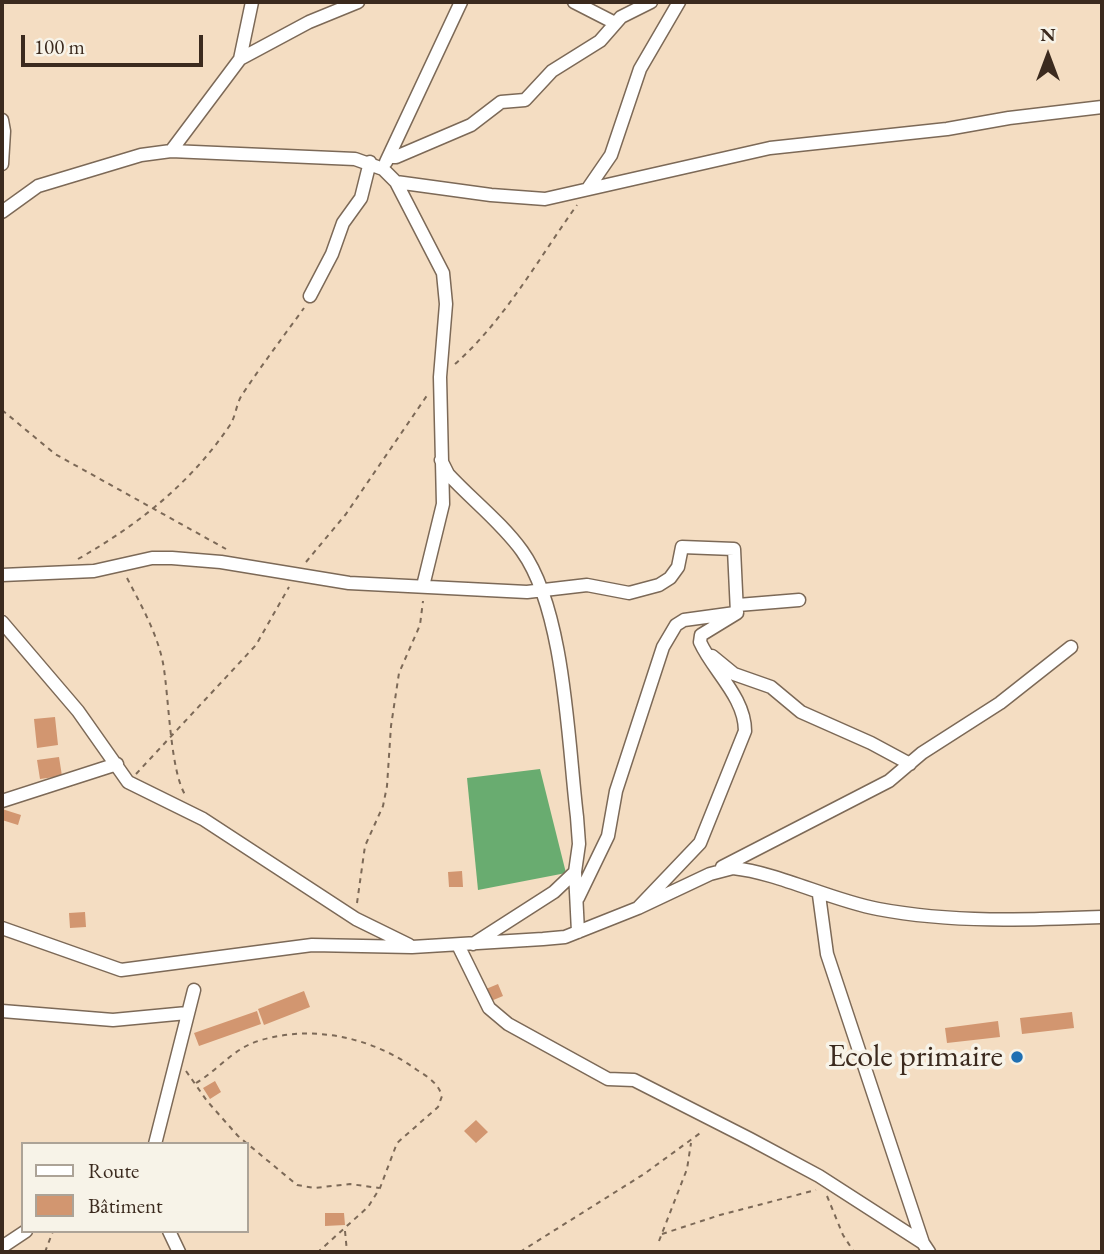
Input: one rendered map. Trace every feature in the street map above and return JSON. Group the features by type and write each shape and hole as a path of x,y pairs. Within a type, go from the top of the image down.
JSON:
{"street":[{"path":"240,59 252,2"},
{"path":"171,151 240,59 309,22 358,2"},
{"path":"386,163 461,2"},
{"path":"574,2 615,23"},
{"path":"2,212 38,186 141,155 171,151 335,157 386,163 471,125 501,102 525,100 552,71 600,41 615,23 651,2"},
{"path":"589,187 611,155 640,69 679,2"},
{"path":"396,182 525,199 545,199 770,148 947,129 1022,116 1102,107"},
{"path":"2,120 5,131 2,164"},
{"path":"310,296 332,254 343,223 361,198 370,162"},
{"path":"386,163 443,273 446,304 440,377 443,504 423,586"},
{"path":"440,460 448,474 523,552 544,590 555,639 577,817 579,845 575,872 578,932"},
{"path":"2,575 94,571 152,558 172,558 221,562 349,583 544,590 571,585 629,593 659,585 675,573 682,547 734,549 737,557 735,571 738,609"},
{"path":"576,901 608,836 616,791 663,647 676,625 684,620 738,609 799,600"},
{"path":"638,908 700,843 745,731 742,713 735,697 704,649 701,635 738,609"},
{"path":"2,622 78,711 128,782 203,819 356,919 412,947"},
{"path":"2,928 103,966 121,970 312,945 412,947 565,937 638,908 710,874 889,781 909,764 1000,703 1071,647"},
{"path":"704,649 734,674 771,688 801,712 878,746 909,764"},
{"path":"2,802 117,764"},
{"path":"710,874 733,868 748,870 819,895 877,909 934,917 1003,921 1102,917"},
{"path":"474,944 554,892 575,872"},
{"path":"819,895 827,954 926,1248"},
{"path":"2,936 15,932"},
{"path":"458,944 489,1009 508,1024 608,1079 634,1080 819,1176 926,1248"},
{"path":"155,1142 194,990"},
{"path":"2,1011 113,1020 187,1013"},
{"path":"2,1247 23,1233"},
{"path":"170,1241 179,1252"}],"path":[{"path":"75,561 155,508 195,469 232,422 239,399 310,296"},
{"path":"2,410 55,454 230,551"},
{"path":"119,565 144,610 159,650 176,774 190,800"},
{"path":"128,782 173,737 256,645 296,574"},
{"path":"356,919 365,846 383,806 387,786 391,726 399,673 421,625 423,586"},
{"path":"196,1083 234,1052 276,1038 331,1034 392,1052 432,1081 442,1097 438,1107 397,1143 380,1188 358,1220 318,1252"},
{"path":"176,1058 207,1101 245,1142"},
{"path":"520,1252 692,1141 714,1122"},
{"path":"659,1241 687,1169 692,1141"},
{"path":"248,1144 297,1185 314,1188 350,1184 380,1188"},
{"path":"662,1234 720,1215 824,1188 842,1235 854,1252"},
{"path":"345,1230 346,1252"},
{"path":"45,1252 52,1233"}],"green space":[{"path":"540,769 566,873 478,890 467,778"}],"building":[{"path":"55,717 58,745 37,748 34,719"},
{"path":"59,757 62,776 40,779 37,760"},
{"path":"2,809 21,815 18,825 2,820"},
{"path":"462,871 463,887 449,887 448,872"},
{"path":"85,912 86,927 70,928 69,913"},
{"path":"498,984 503,996 491,1001 486,989"},
{"path":"304,991 310,1007 264,1025 258,1009"},
{"path":"257,1011 261,1024 199,1046 194,1033"},
{"path":"1072,1012 1074,1028 1022,1034 1020,1018"},
{"path":"998,1021 1000,1037 947,1043 945,1028"},
{"path":"215,1081 221,1092 210,1099 203,1088"},
{"path":"476,1120 488,1132 476,1143 464,1131"},
{"path":"325,1213 344,1213 345,1225 325,1226"}],"place":[{"name":"Ecole primaire","path":"1017,1057"}]}
